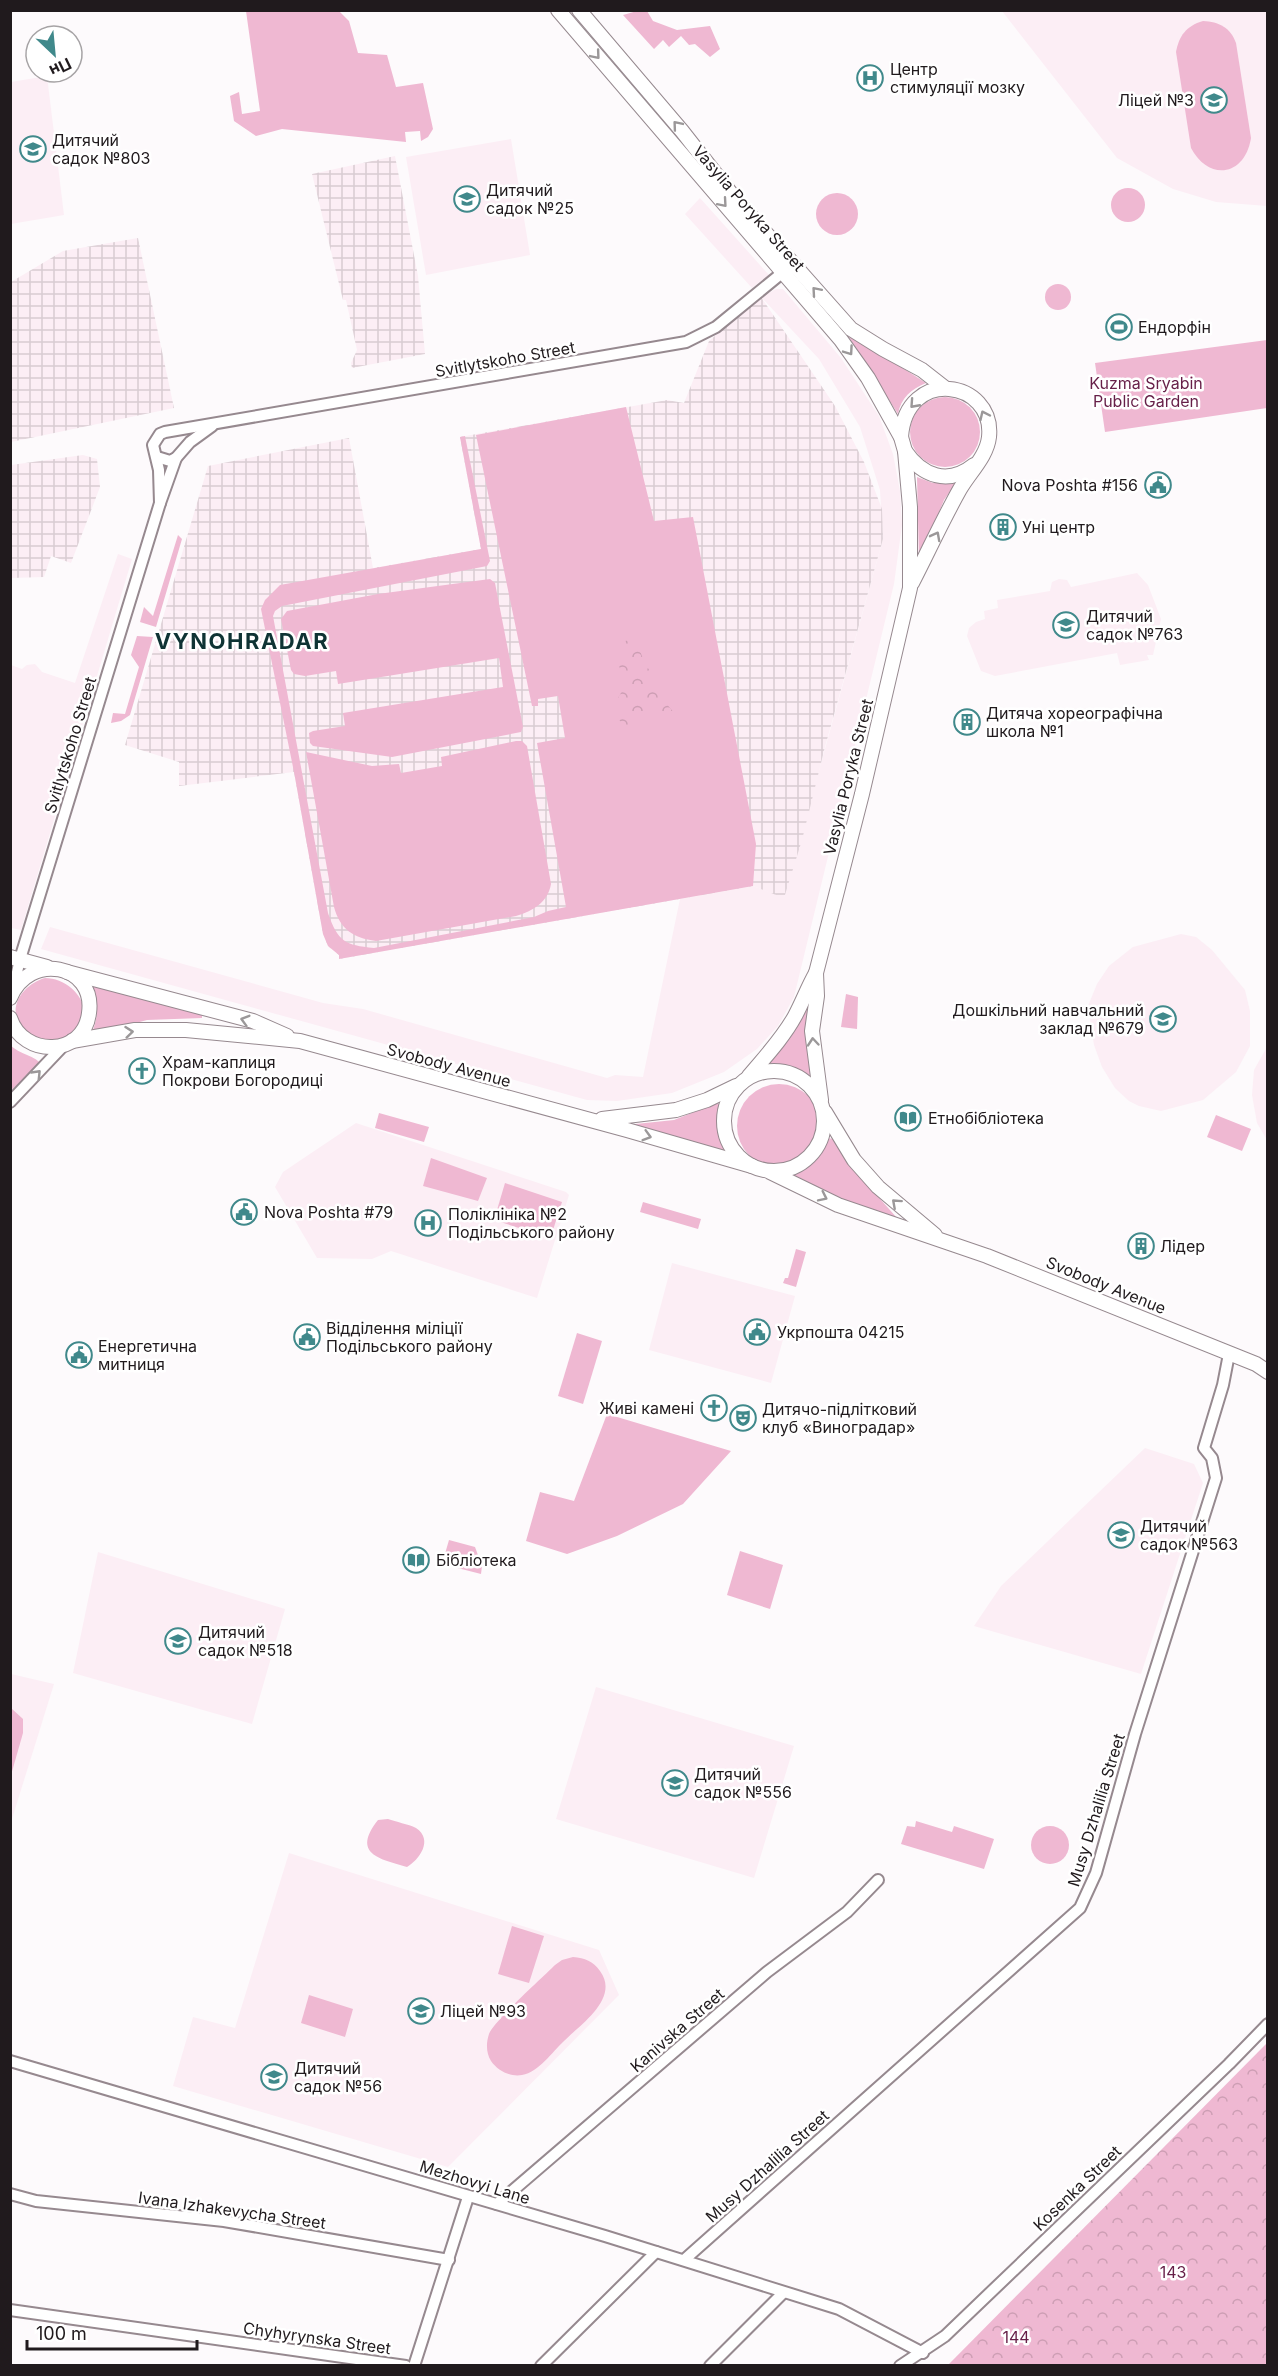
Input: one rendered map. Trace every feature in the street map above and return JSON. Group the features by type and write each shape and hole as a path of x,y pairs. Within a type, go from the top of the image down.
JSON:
{"street":[{"name":"Vasylia Poryka Street","path":"558,10 841,340 868,378 901,436 905,451 910,507 910,588 862,794 816,973 795,1016 778,1041 742,1082"},
{"name":"Vasylia Poryka Street","path":"579,10 682,131 733,196 851,329 883,350 922,370 945,388 966,394 982,408 988,422 989,437 985,451 961,487 910,588"},
{"name":"Svitlytskoho Street","path":"165,432 181,428 212,426 687,342 716,327 782,273"},
{"path":"901,436 902,422 913,403 931,390 945,388"},
{"name":"Svitlytskoho Street","path":"11,996 15,958 160,503 178,456 190,442 212,426"},
{"path":"172,432 181,440 178,456 170,461 157,457 153,445 160,434 172,432"},
{"path":"905,451 919,467 938,476 960,473 978,462"},
{"name":"Svitlytskoho Street","path":"157,457 160,503"},
{"path":"15,958 52,968"},
{"path":"11,996 18,983 30,973 52,968"},
{"name":"Svobody Avenue","path":"52,968 253,1022 300,1041 752,1166"},
{"path":"10,1102 68,1043 78,1036 87,1022 90,1005 85,989 67,972"},
{"name":"Vasylia Poryka Street","path":"816,973 817,996 812,1031 822,1105"},
{"name":"Svobody Avenue","path":"10,1018 19,1035 32,1044 48,1048 135,1030 186,1030 300,1041"},
{"path":"783,1071 793,1074 809,1084 822,1105 825,1119 822,1138 806,1161 789,1170 770,1172 752,1166 731,1147 724,1130 728,1101 742,1082 764,1072 783,1071"},
{"name":"Svobody Avenue","path":"590,1120 676,1110 707,1100 742,1082"},
{"name":"Svobody Avenue","path":"822,1105 854,1160 879,1187 942,1240"},
{"name":"Svobody Avenue","path":"770,1172 838,1204 942,1240 1086,1295 1264,1367"},
{"name":"Musy Dzhalilia Street","path":"684,2260 1080,1908 1096,1873 1135,1734 1216,1478 1212,1458 1204,1448 1223,1385 1229,1353"},
{"name":"Kanivska Street","path":"497,2204 767,1972 847,1912 878,1880"},
{"name":"Kosenka Street","path":"900,2366 923,2353 945,2336 1268,2024"},
{"name":"Mezhovyi Lane","path":"10,2061 497,2204 839,2309 923,2353"},
{"name":"Ivana Izhakevycha Street","path":"10,2194 36,2201 224,2221 449,2260"},
{"path":"414,2366 468,2197"},
{"path":"541,2366 656,2252"},
{"path":"710,2366 783,2293"},
{"name":"Chyhyrynska Street","path":"10,2310 406,2366"}],"shaded area":[{"path":"1002,11 1267,11 1267,206 1216,202 1173,189 1117,158"},
{"name":"Дитячий садок №803","path":"24,80 24,84 48,84 64,215 11,224 11,82"},
{"name":"Дитячий садок №25","path":"511,139 530,255 426,275 406,157"},
{"path":"395,156 418,276 425,354 352,368 351,363 357,350 312,174"},
{"path":"700,198 769,275 752,288 685,214"},
{"path":"138,238 174,408 11,442 11,282 63,251"},
{"path":"776,289 783,289 841,358 879,416 893,454 900,491 902,525 894,584 794,997 778,1026 757,1049 724,1072 672,1093 617,1101 587,1100 41,949 50,927 323,1003 363,1009 607,1078 615,1075 643,1077 680,899 753,886 784,897 883,539 880,490 860,427 819,359 761,297"},
{"path":"761,297 835,406 864,462 882,509 883,539 825,747 802,840 784,898 753,886 339,959 339,955 328,946 323,934 294,772 179,786 179,762 125,745 208,466 349,438 373,568 481,549 460,437 667,400 684,403 709,341"},
{"path":"83,455 97,459 100,487 71,563 51,556 44,577 11,578 11,465"},
{"path":"118,554 132,559 21,930 11,928 11,665 22,669 27,665 35,664 42,672 75,683"},
{"name":"Дитячий садок №763","path":"1137,573 1148,585 1161,619 1153,655 1147,655 1149,660 1120,665 1117,653 995,676 981,671 967,636 969,628 985,619 984,611 998,608 997,600 1050,591 1052,582 1059,579 1067,580 1071,587"},
{"path":"1181,934 1196,937 1212,950 1245,990 1250,1011 1250,1046 1236,1072 1203,1100 1161,1111 1129,1101 1115,1088 1102,1067 1094,1045 1088,1006 1097,984 1109,966 1133,947"},
{"path":"1267,1047 1267,1140 1257,1123 1252,1095 1254,1070"},
{"name":"Поліклініка №2 Подільського району","path":"356,1123 566,1192 569,1195 537,1298 391,1251 372,1259 317,1258 275,1187 283,1172"},
{"path":"672,1263 795,1296 771,1383 649,1350"},
{"name":"Дитячий садок №563","path":"1145,1448 1194,1464 1203,1483 1141,1674 974,1626 1001,1586"},
{"name":"Дитячий садок №518","path":"98,1552 285,1609 252,1724 73,1673"},
{"path":"11,1674 54,1684 11,1822"},
{"name":"Дитячий садок №556","path":"596,1687 794,1746 754,1878 556,1819"},
{"name":"Ліцей №93","path":"289,1853 599,1950 619,1995 448,2167 173,2086 193,2017 235,2028"}],"green space":[{"path":"246,11 339,11 349,21 358,53 387,55 396,87 423,83 433,129 428,137 421,141 420,131 405,132 406,142 282,129 256,136 234,121 230,96 239,92 242,114 260,111"},
{"path":"647,11 653,21 677,30 710,26 720,49 710,57 695,44 689,45 681,36 669,47 663,40 654,49 623,15"},
{"path":"1203,21 1223,26 1231,33 1236,43 1251,138 1242,160 1226,170 1216,170 1207,166 1198,159 1191,148 1176,52 1184,32"},
{"path":"1128,188 1140,193 1145,205 1140,217 1128,222 1116,217 1111,205 1116,193"},
{"path":"837,193 845,194 852,199 857,206 857,222 852,229 845,234 837,235 829,234 822,229 817,222 816,214 817,206 822,199 829,194"},
{"path":"1058,284 1067,288 1071,297 1067,306 1058,310 1049,306 1045,297 1049,288"},
{"path":"845,331 926,383 908,395 898,414"},
{"name":"Kuzma Sryabin Public Garden","path":"1267,340 1267,408 1105,432 1095,363"},
{"path":"945,397 958,400 970,407 977,419 980,432 977,445 970,457 958,464 945,467 932,464 920,457 913,445 910,432 913,419 920,407 932,400"},
{"path":"626,407 654,521 693,517 756,844 753,886 339,959 339,955 328,946 323,934 294,772 261,609 265,600 280,585 481,549 460,437 465,436 490,561 487,566 282,606 275,611 273,616 328,913 335,930 344,940 374,948 534,917 566,907 537,743 565,738 558,696 538,699 538,706 532,706 476,435"},
{"path":"917,477 933,483 956,483 944,500 919,562"},
{"path":"178,535 182,539 156,627 140,622 144,607 153,616"},
{"path":"490,579 495,583 523,727 521,732 392,757 313,746 310,743 309,733 313,731 345,726 343,713 503,687 499,658 338,684 336,671 305,676 294,674 291,670 281,619 287,611 378,594"},
{"path":"137,636 153,637 130,715 121,721 111,723 113,713 125,714 139,667 131,655"},
{"path":"630,640 640,651 645,664 662,688 665,702 675,714 670,718 653,716 639,726 627,729 614,710 625,686 615,652 620,642"},
{"path":"522,741 527,746 551,884 543,901 516,916 376,941 354,935 344,927 334,907 306,752 372,766 399,764 401,773 442,766 441,757"},
{"path":"45,978 54,979 71,988 82,1003 84,1012 82,1021 75,1032 62,1042 29,1038 19,1024 16,1015 16,1007 21,994 32,984"},
{"path":"90,985 202,1013 202,1018 147,1020 91,1035 97,1010"},
{"path":"846,994 858,997 857,1029 841,1027"},
{"path":"805,1005 811,1007 814,1083 793,1067 767,1063"},
{"path":"10,1045 36,1059 42,1065 11,1090"},
{"path":"779,1084 795,1087 809,1096 818,1110 821,1126 818,1142 809,1156 795,1165 779,1168 763,1165 749,1156 740,1142 737,1126 740,1110 749,1096 763,1087"},
{"path":"717,1103 720,1105 719,1131 726,1153 626,1125 674,1120"},
{"path":"379,1113 429,1127 424,1142 375,1128"},
{"path":"1216,1115 1251,1129 1242,1151 1207,1137"},
{"path":"828,1138 833,1139 851,1166 897,1218 894,1222 788,1176 813,1163 822,1152"},
{"path":"431,1158 487,1178 478,1201 423,1186"},
{"path":"505,1183 562,1202 553,1230 541,1235 494,1220"},
{"path":"643,1202 701,1219 698,1229 640,1212"},
{"path":"796,1249 806,1252 796,1287 783,1283 785,1278 788,1278"},
{"path":"577,1333 602,1341 583,1404 558,1396"},
{"path":"607,1414 731,1451 683,1504 617,1536 567,1554 526,1541 540,1492 574,1501"},
{"path":"449,1540 475,1547 482,1566 481,1574 442,1564"},
{"path":"740,1551 783,1565 770,1609 727,1595"},
{"path":"11,1708 23,1719 23,1733 11,1775"},
{"path":"388,1819 416,1828 424,1838 420,1855 407,1867 379,1858 368,1848 367,1841 370,1831 378,1820"},
{"path":"916,1821 952,1832 954,1826 994,1839 984,1869 901,1844 907,1826 915,1827"},
{"path":"1050,1826 1064,1831 1069,1845 1064,1859 1050,1864 1036,1859 1031,1845 1036,1831"},
{"path":"512,1926 544,1936 529,1983 498,1974"},
{"path":"573,1957 588,1961 600,1971 605,1981 602,2001 596,2010 534,2070 518,2075 501,2070 491,2061 487,2051 488,2037 492,2028 555,1965"},
{"path":"309,1995 353,2009 345,2037 301,2023"},
{"name":"143","path":"1267,2043 1267,2365 948,2365"}],"place":[{"name":"Центр стимуляції мозку","path":"870,78"},
{"name":"Ліцей №3","path":"1214,100"},
{"name":"Дитячий садок №803","path":"33,149"},
{"name":"Дитячий садок №25","path":"467,199"},
{"name":"Ендорфін","path":"1119,327"},
{"name":"Nova Poshta #156","path":"1158,485"},
{"name":"Уні центр","path":"1003,527"},
{"name":"Дитячий садок №763","path":"1066,625"},
{"name":"Дитяча хореографічна школа №1","path":"967,722"},
{"name":"Дошкільний навчальний заклад №679","path":"1163,1019"},
{"name":"Храм-каплиця Покрови Богородиці","path":"142,1071"},
{"name":"Етнобібліотека","path":"908,1118"},
{"name":"Nova Poshta #79","path":"244,1212"},
{"name":"Поліклініка №2 Подільського району","path":"428,1223"},
{"name":"Лідер","path":"1141,1246"},
{"name":"Укрпошта 04215","path":"757,1332"},
{"name":"Відділення міліції Подільського району","path":"307,1337"},
{"name":"Енергетична митниця","path":"79,1355"},
{"name":"Живі камені","path":"714,1408"},
{"name":"Дитячо-підлітковий клуб «Виноградар»","path":"743,1418"},
{"name":"Дитячий садок №563","path":"1121,1535"},
{"name":"Бібліотека","path":"416,1560"},
{"name":"Дитячий садок №518","path":"178,1641"},
{"name":"Дитячий садок №556","path":"675,1783"},
{"name":"Ліцей №93","path":"421,2011"},
{"name":"Дитячий садок №56","path":"274,2077"}],"district":[{"name":"VYNOHRADAR","path":"242,641"}],"park label":[{"name":"144","path":"1016,2337"}]}
